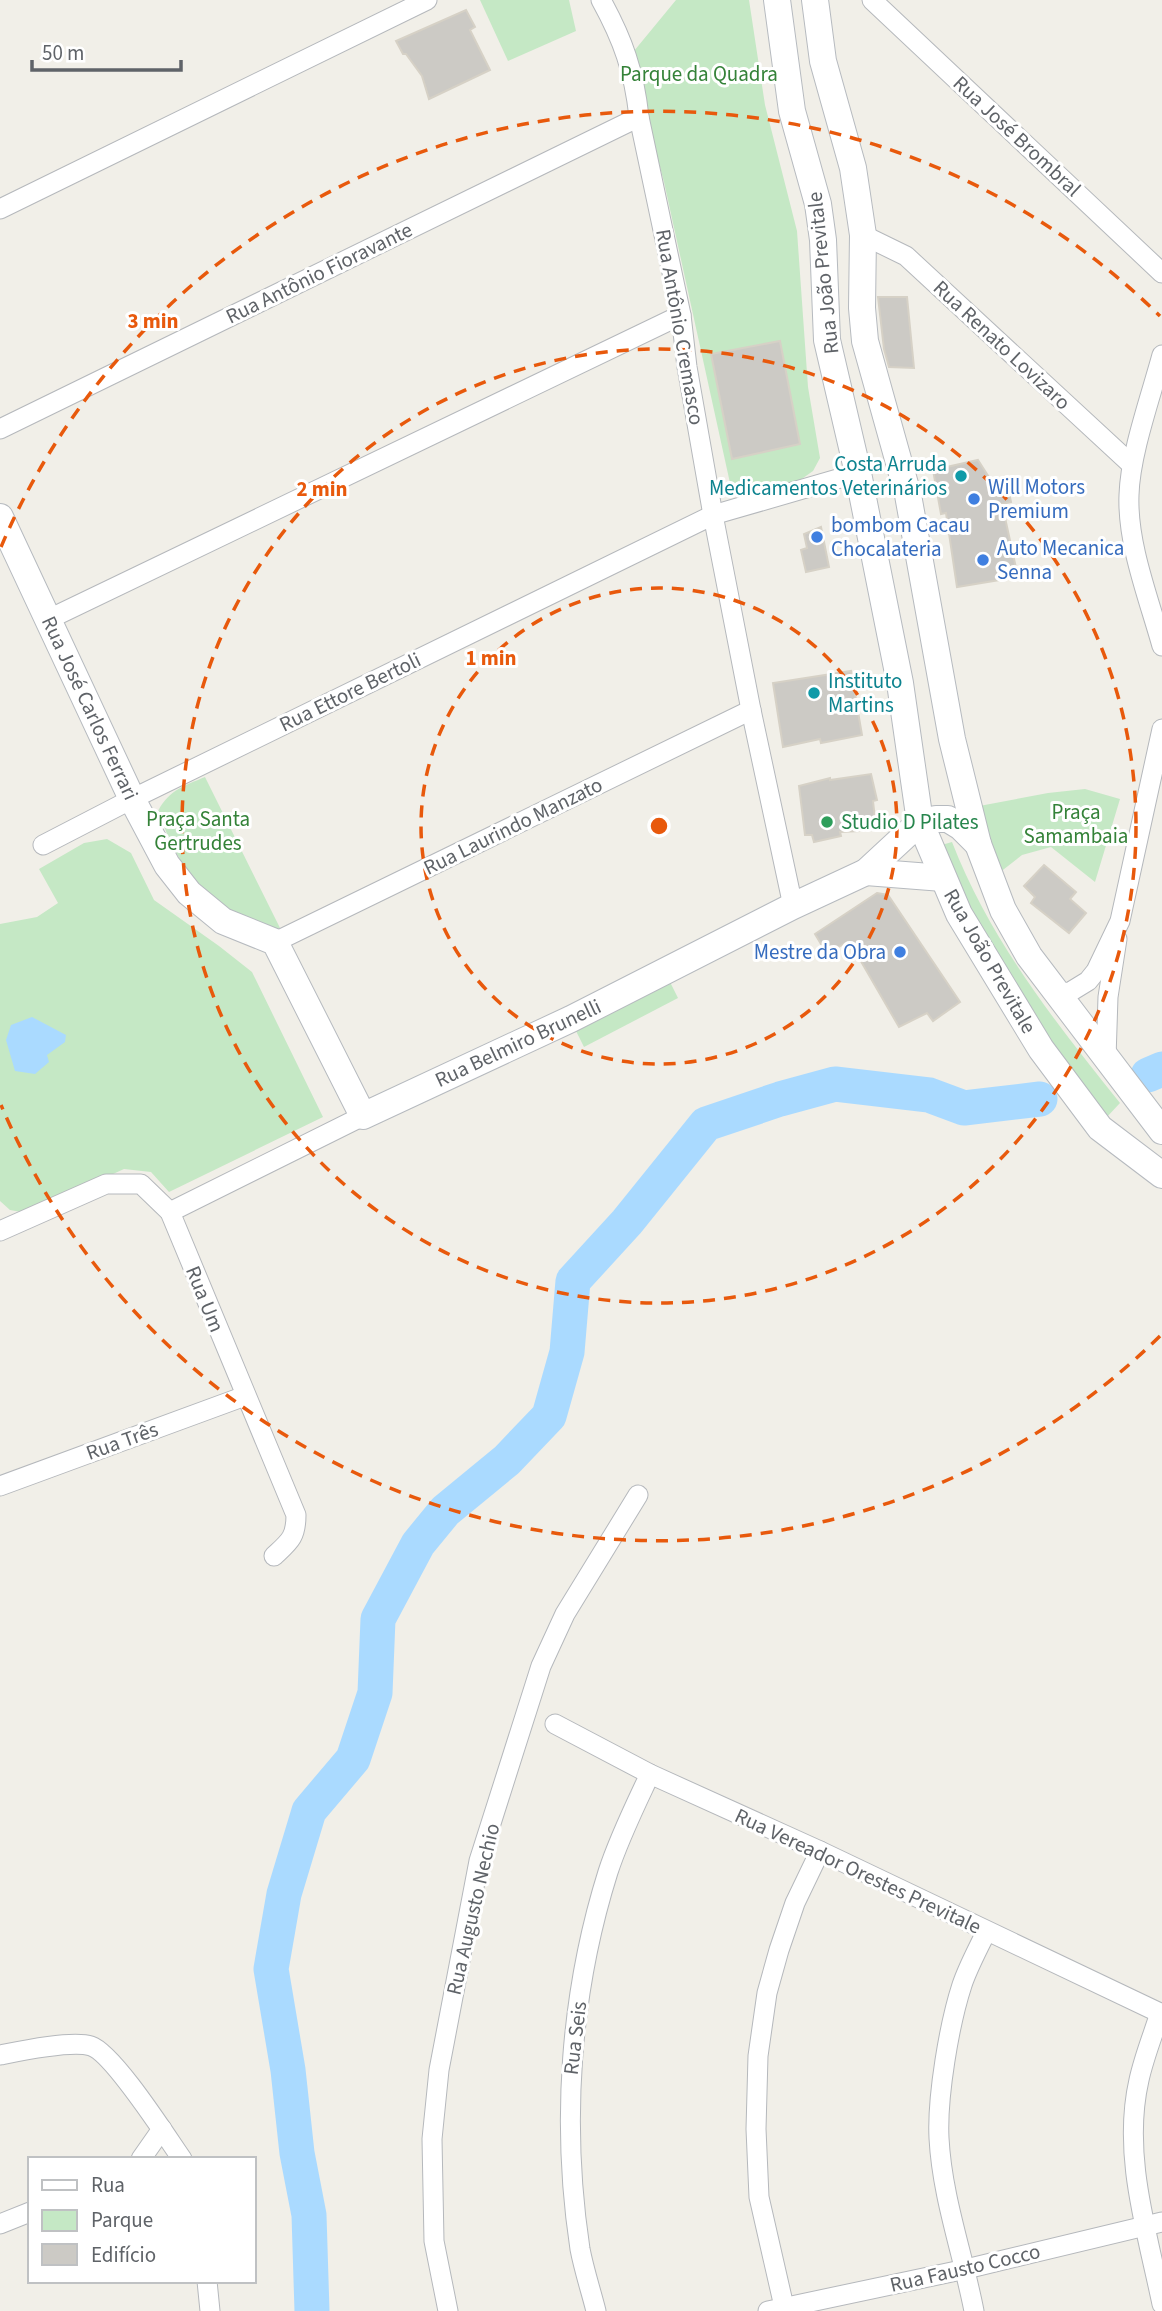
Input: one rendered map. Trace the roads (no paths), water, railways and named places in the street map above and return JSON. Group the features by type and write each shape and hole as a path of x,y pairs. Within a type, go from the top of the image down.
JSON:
{"main road":[{"name":"Rua João Previtale","path":"777,0 792,111 818,204 823,240 827,340 858,474 900,683 920,822 959,914 1041,1049 1100,1128 1162,1175"},
{"name":"Rua João Previtale","path":"815,0 823,61 853,168 863,236 862,308 865,341 908,495 952,739 978,844 1003,910 1028,956 1162,1130"},
{"name":"Rua José Carlos Ferrari","path":"0,517 132,799 167,866 189,893 223,921 275,942"},
{"path":"920,822 936,818 948,819 961,827 978,844"},
{"name":"Rua Belmiro Brunelli","path":"363,1116 571,1019 793,906 866,872 920,822"},
{"name":"Rua Belmiro Brunelli","path":"866,872 943,878"},
{"path":"275,942 363,1116"},
{"path":"1100,1128 1115,1133 1128,1129 1140,1104"}],"street":[{"path":"0,209 427,0"},
{"name":"Rua Antônio Cremasco","path":"601,0 628,57 681,315 687,367 713,515 793,906"},
{"name":"Rua José Brombral","path":"872,0 1162,273"},
{"name":"Rua Antônio Fioravante","path":"0,429 639,117"},
{"name":"Rua Renato Lovizaro","path":"863,236 906,257 1132,465"},
{"path":"49,619 681,315"},
{"path":"1162,355 1132,465 1129,493 1129,520 1162,646"},
{"name":"Rua Ettore Bertoli","path":"43,845 713,515 858,474"},
{"name":"Rua Laurindo Manzato","path":"275,942 751,710"},
{"path":"1106,1058 1108,997 1120,921 1162,729"},
{"path":"1055,992 1070,992 1088,981 1096,971 1120,921"},
{"name":"Rua Belmiro Brunelli","path":"170,1212 363,1116"},
{"name":"Rua Um","path":"0,1231 106,1185 141,1184 170,1212 296,1515 296,1528 292,1539 274,1556"},
{"name":"Rua Três","path":"0,1486 245,1396"},
{"name":"Rua Augusto Nechio","path":"448,2311 434,2241 432,2139 439,2070 479,1861 541,1666 565,1614 638,1495"},
{"name":"Rua Vereador Orestes Previtale","path":"555,1724 650,1774 820,1851 1161,2013"},
{"name":"Rua Seis","path":"596,2311 580,2251 573,2173 570,2089 576,2015 608,1871 650,1774"},
{"path":"779,2310 759,2197 756,2129 758,2056 767,1993 779,1950 795,1903 820,1851"},
{"path":"974,2311 947,2199 939,2137 942,2087 962,1984 986,1932"},
{"path":"1161,2013 1138,2080 1133,2126 1135,2178 1154,2223 1162,2304"},
{"path":"0,2055 66,2045 92,2046 111,2062 181,2157"},
{"path":"142,2157 162,2129"},
{"path":"0,2224 28,2214"},
{"name":"Rua Fausto Cocco","path":"779,2310 966,2269 1154,2223"},
{"path":"207,2283 210,2311"}],"water":[{"path":"32,1017 66,1035 65,1042 47,1055 49,1062 35,1074 15,1071 6,1040 11,1025"}],"waterway":[{"path":"1148,1075 1162,1069"},
{"path":"312,2311 309,2215 297,2153 288,2070 271,1969 284,1894 309,1811 353,1759 375,1693 378,1619 418,1544 445,1511 507,1460 549,1416 567,1352 573,1281 627,1222 706,1124 835,1084 929,1095 964,1108 1040,1099"}],"place":[{"name":"Costa Arruda Medicamentos Veterinários","path":"961,476"},
{"name":"Will Motors Premium","path":"974,499"},
{"name":"bombom Cacau Chocalateria","path":"817,537"},
{"name":"Auto Mecanica Senna","path":"983,560"},
{"name":"Instituto Martins","path":"814,693"},
{"name":"Studio D Pilates","path":"827,822"},
{"name":"Mestre da Obra","path":"900,952"}],"park label":[{"name":"Parque da Quadra","path":"699,74"},
{"name":"Praça Samambaia","path":"1076,824"},
{"name":"Praça Santa Gertrudes","path":"198,831"}]}
